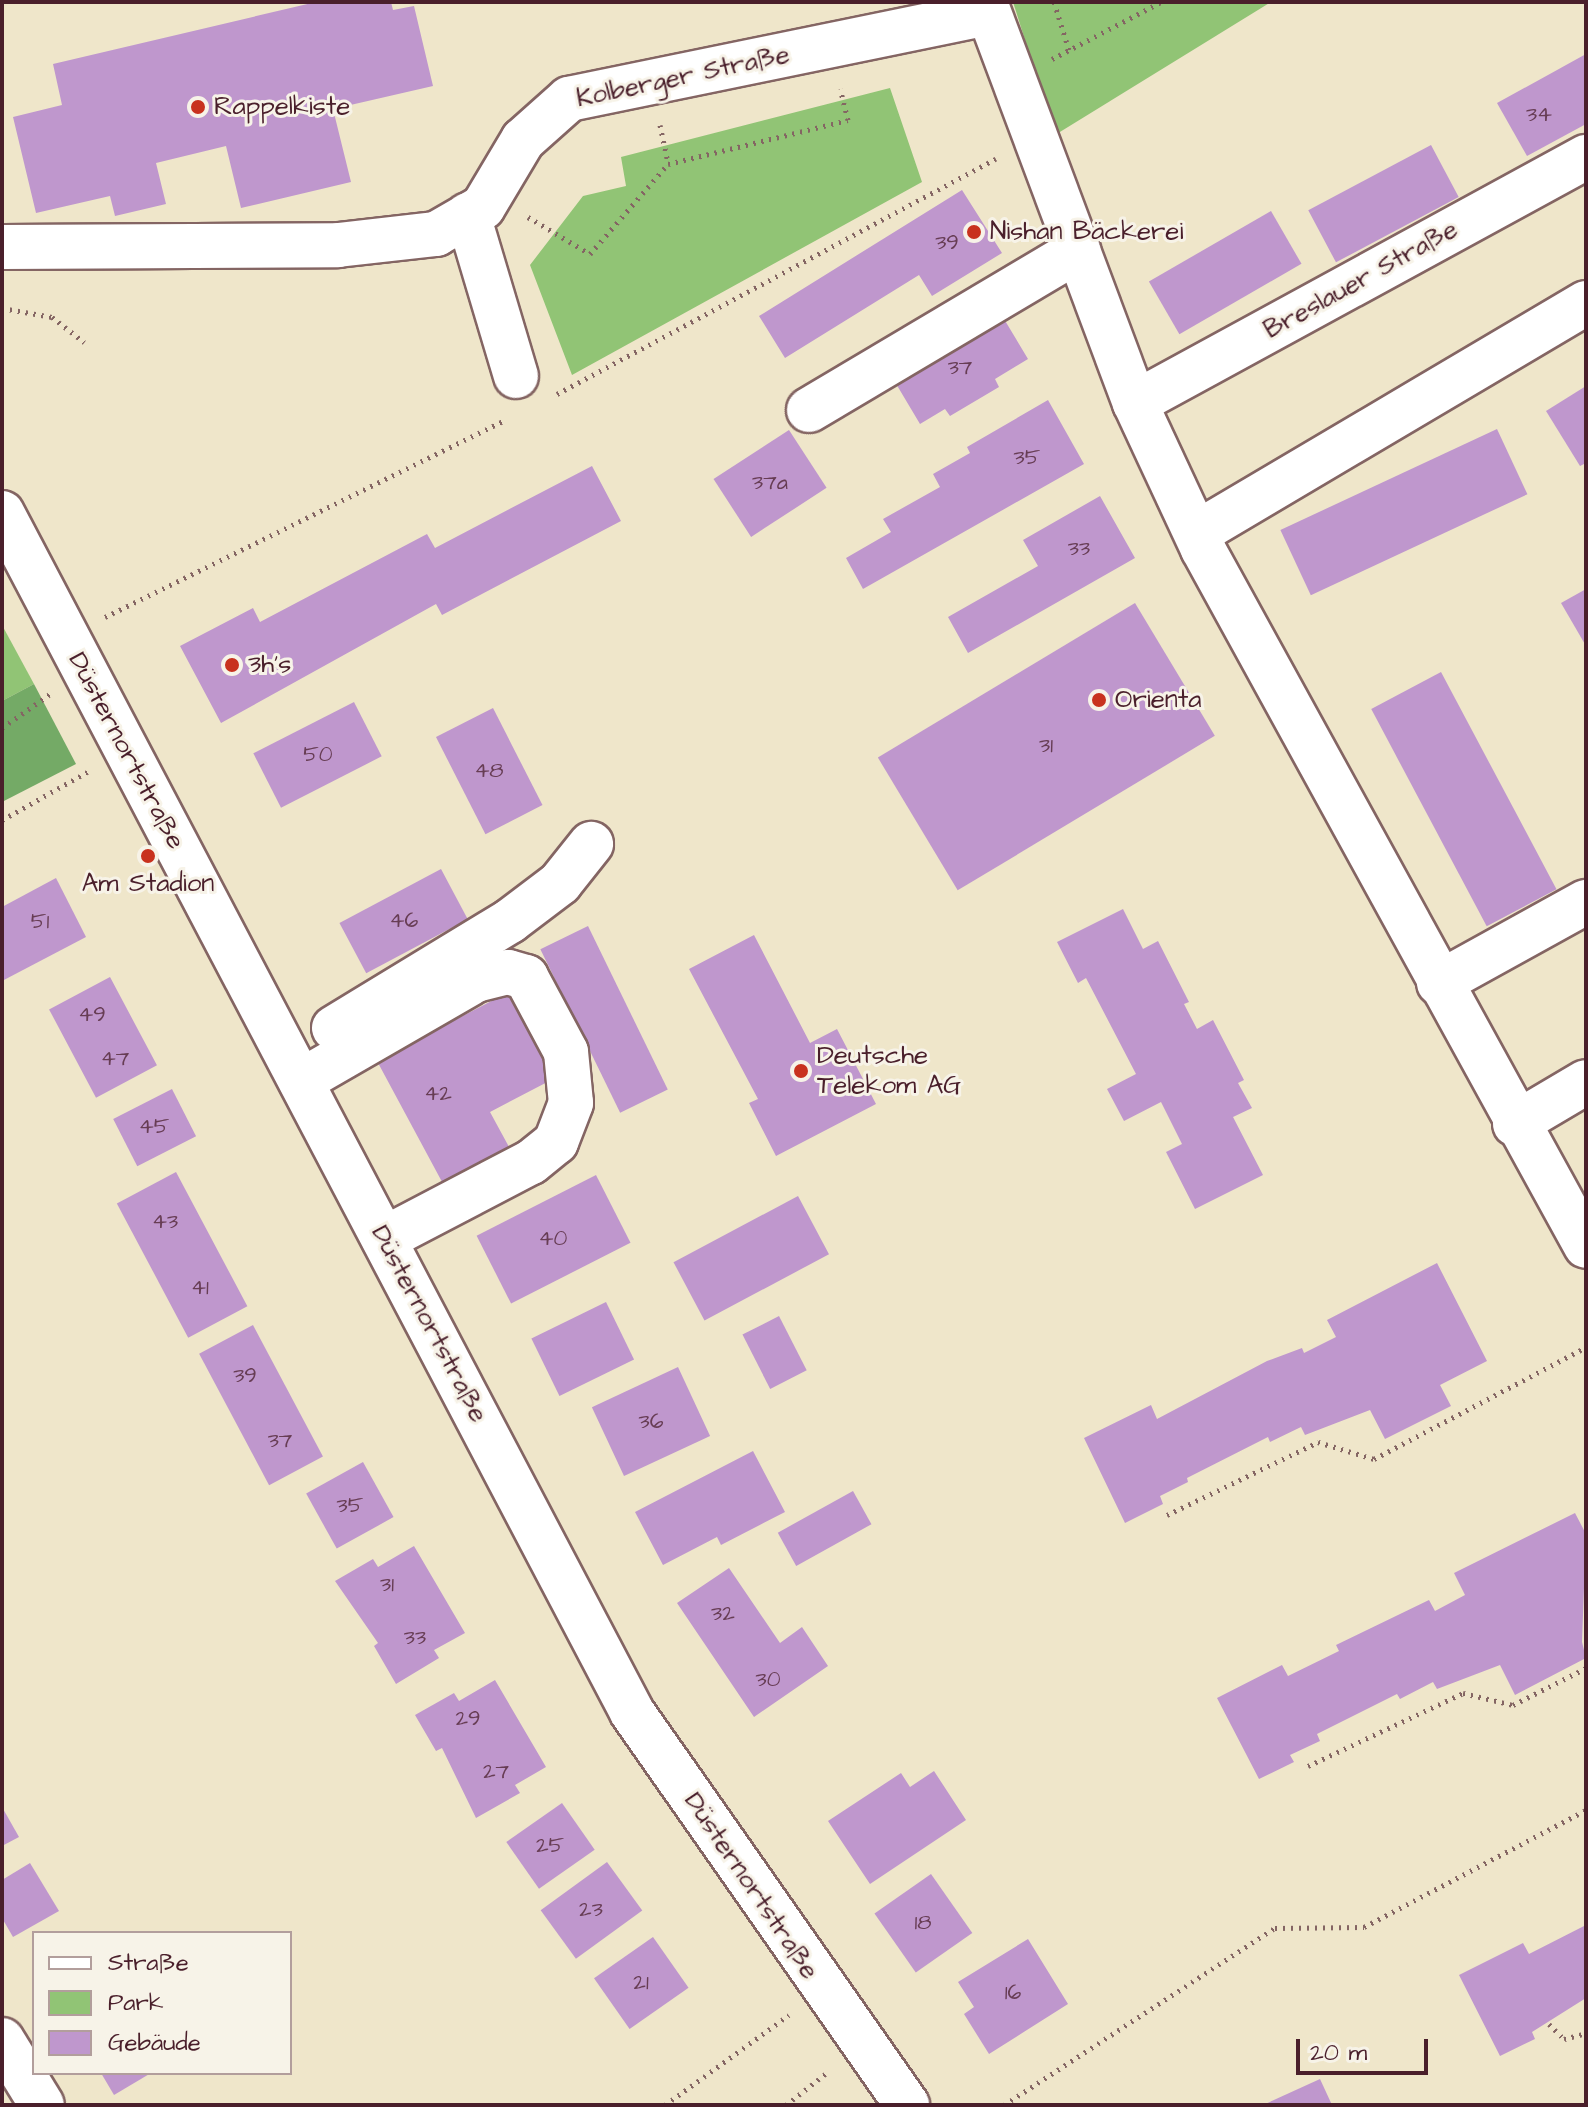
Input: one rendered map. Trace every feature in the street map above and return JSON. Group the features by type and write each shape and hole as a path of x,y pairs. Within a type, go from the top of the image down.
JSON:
{"street":[{"name":"Kolberger Straße","path":"2,247 338,245 436,234 479,205 523,140 569,99 830,45 986,7"},
{"path":"986,7 1135,403 1197,533 1515,1124 1586,1246"},
{"name":"Breslauer Straße","path":"1135,403 1586,157"},
{"path":"479,205 516,376"},
{"path":"809,410 1078,250"},
{"path":"1197,533 1586,303"},
{"name":"Düsternortstraße","path":"2,513 632,1712 822,1990 907,2105"},
{"path":"294,1069 510,921 560,883 591,844"},
{"path":"1439,983 1586,902"},
{"path":"294,1069 476,980 508,972 526,977 566,1052 571,1103 556,1142 531,1162 384,1239"},
{"path":"1515,1124 1586,1082"},
{"path":"2,2040 42,2105"}],"path":[{"path":"1054,2 1069,50"},
{"path":"1015,78 1161,2"},
{"path":"479,205 590,254 668,164 848,120 830,45"},
{"path":"650,82 668,164"},
{"path":"2,308 52,317 84,342"},
{"path":"2,728 84,669"},
{"path":"2,820 125,751"},
{"path":"1167,1515 1318,1442 1374,1459 1586,1347"},
{"path":"1308,1766 1463,1693 1513,1705 1586,1668"},
{"path":"1004,2105 1275,1928 1364,1927 1586,1810"},
{"path":"665,2105 822,1990"},
{"path":"1549,2024 1564,2039 1586,2033"},
{"path":"786,2105 864,2043"}],"green space":[{"path":"1013,2 1271,2 1055,135"},
{"path":"890,88 922,182 572,375 530,265 583,196 626,186 621,157"},
{"path":"2,625 34,684 2,701"},
{"path":"34,684 76,764 2,802 2,701"}],"building":[{"name":"Rappelkiste","path":"316,2 391,2 393,10 414,6 433,86 333,109 351,182 241,208 226,146 156,163 166,204 115,216 110,196 36,213 13,117 62,105 53,64"},
{"path":"1586,54 1586,124 1527,156 1497,103"},
{"path":"1431,145 1459,197 1336,262 1308,210"},
{"path":"962,190 1002,253 932,296 919,275 785,358 759,316"},
{"path":"1271,211 1302,264 1179,334 1149,282"},
{"path":"1001,314 1028,359 995,379 999,387 950,416 945,409 920,424 892,377"},
{"path":"1586,386 1586,463 1580,466 1546,411"},
{"path":"1048,400 1084,464 863,589 846,558 891,532 883,519 940,487 933,474 970,453 967,447"},
{"path":"1497,429 1527,494 1311,595 1280,530"},
{"path":"789,430 827,488 751,537 714,479"},
{"path":"592,466 621,521 442,615 436,604 221,723 180,646 253,608 260,622 427,534 435,548"},
{"path":"1100,496 1135,558 968,653 948,617 1038,566 1023,540"},
{"path":"1586,589 1586,646 1561,603"},
{"path":"1135,603 1215,736 958,890 878,758"},
{"path":"1441,672 1556,889 1487,926 1371,709"},
{"path":"354,702 382,756 281,808 253,753"},
{"path":"493,708 542,805 485,834 436,737"},
{"path":"441,869 468,919 366,973 339,923"},
{"path":"56,878 86,937 2,981 2,907"},
{"path":"1123,909 1143,949 1158,941 1189,1002 1184,1004 1197,1029 1213,1020 1244,1080 1238,1083 1252,1108 1233,1117 1263,1175 1195,1209 1166,1152 1182,1144 1161,1102 1124,1121 1107,1089 1136,1074 1086,978 1078,983 1057,942"},
{"path":"588,926 668,1090 620,1113 540,949"},
{"name":"Deutsche Telekom AG","path":"754,935 810,1043 837,1029 876,1104 776,1156 749,1103 758,1099 689,969"},
{"path":"110,977 157,1065 96,1098 49,1009"},
{"path":"516,988 557,1077 490,1112 515,1158 448,1193 377,1061"},
{"path":"172,1089 196,1136 137,1166 113,1119"},
{"path":"176,1172 247,1306 188,1338 117,1203"},
{"path":"596,1175 631,1243 511,1304 477,1236"},
{"path":"798,1196 829,1254 704,1320 674,1262"},
{"path":"1437,1263 1487,1361 1440,1385 1451,1406 1385,1439 1370,1410 1305,1435 1301,1427 1270,1442 1268,1437 1187,1478 1188,1482 1160,1496 1163,1504 1125,1523 1084,1438 1151,1405 1157,1419 1267,1361 1302,1348 1304,1353 1336,1337 1327,1320"},
{"path":"606,1302 634,1360 559,1396 531,1338"},
{"path":"779,1316 807,1370 770,1389 742,1335"},
{"path":"253,1325 323,1457 269,1485 199,1354"},
{"path":"678,1367 710,1436 624,1476 592,1407"},
{"path":"753,1451 785,1512 721,1545 717,1537 663,1565 635,1512"},
{"path":"363,1462 394,1517 337,1549 306,1494"},
{"path":"853,1491 871,1524 796,1566 778,1533"},
{"path":"1575,1513 1586,1534 1582,1642 1586,1658 1515,1695 1500,1665 1437,1689 1433,1682 1400,1699 1397,1694 1317,1734 1320,1741 1290,1755 1294,1762 1259,1779 1217,1698 1282,1665 1288,1676 1339,1651 1336,1645 1429,1600 1435,1611 1465,1595 1454,1573"},
{"path":"414,1546 465,1633 434,1650 439,1658 396,1684 374,1646 378,1643 335,1581 373,1559 378,1567"},
{"path":"729,1568 780,1643 802,1627 828,1666 754,1717 677,1603"},
{"path":"495,1680 546,1767 515,1785 520,1793 476,1818 442,1748 436,1751 415,1715 454,1693 459,1701"},
{"path":"934,1771 966,1820 870,1884 828,1821 901,1773 910,1787"},
{"path":"562,1803 595,1850 539,1889 506,1842"},
{"path":"2,1807 19,1837 2,1846"},
{"path":"607,1862 642,1911 576,1959 541,1910"},
{"path":"30,1863 59,1911 13,1937 2,1918 2,1880"},
{"path":"931,1874 972,1933 916,1973 874,1914"},
{"path":"1586,1925 1586,1998 1532,2032 1535,2039 1500,2056 1459,1975 1523,1943 1529,1954"},
{"path":"653,1937 689,1988 630,2029 594,1978"},
{"path":"1028,1939 1068,2004 989,2054 964,2014 974,2007 958,1982"},
{"path":"102,2075 148,2075 114,2095"},
{"path":"1320,2079 1332,2105 1263,2105"}],"place":[{"name":"Rappelkiste","path":"198,107"},
{"name":"Nishan Bäckerei","path":"974,232"},
{"name":"3h's","path":"232,665"},
{"name":"Orienta","path":"1099,700"},
{"name":"Am Stadion","path":"148,856"},
{"name":"Deutsche Telekom AG","path":"801,1071"}]}
